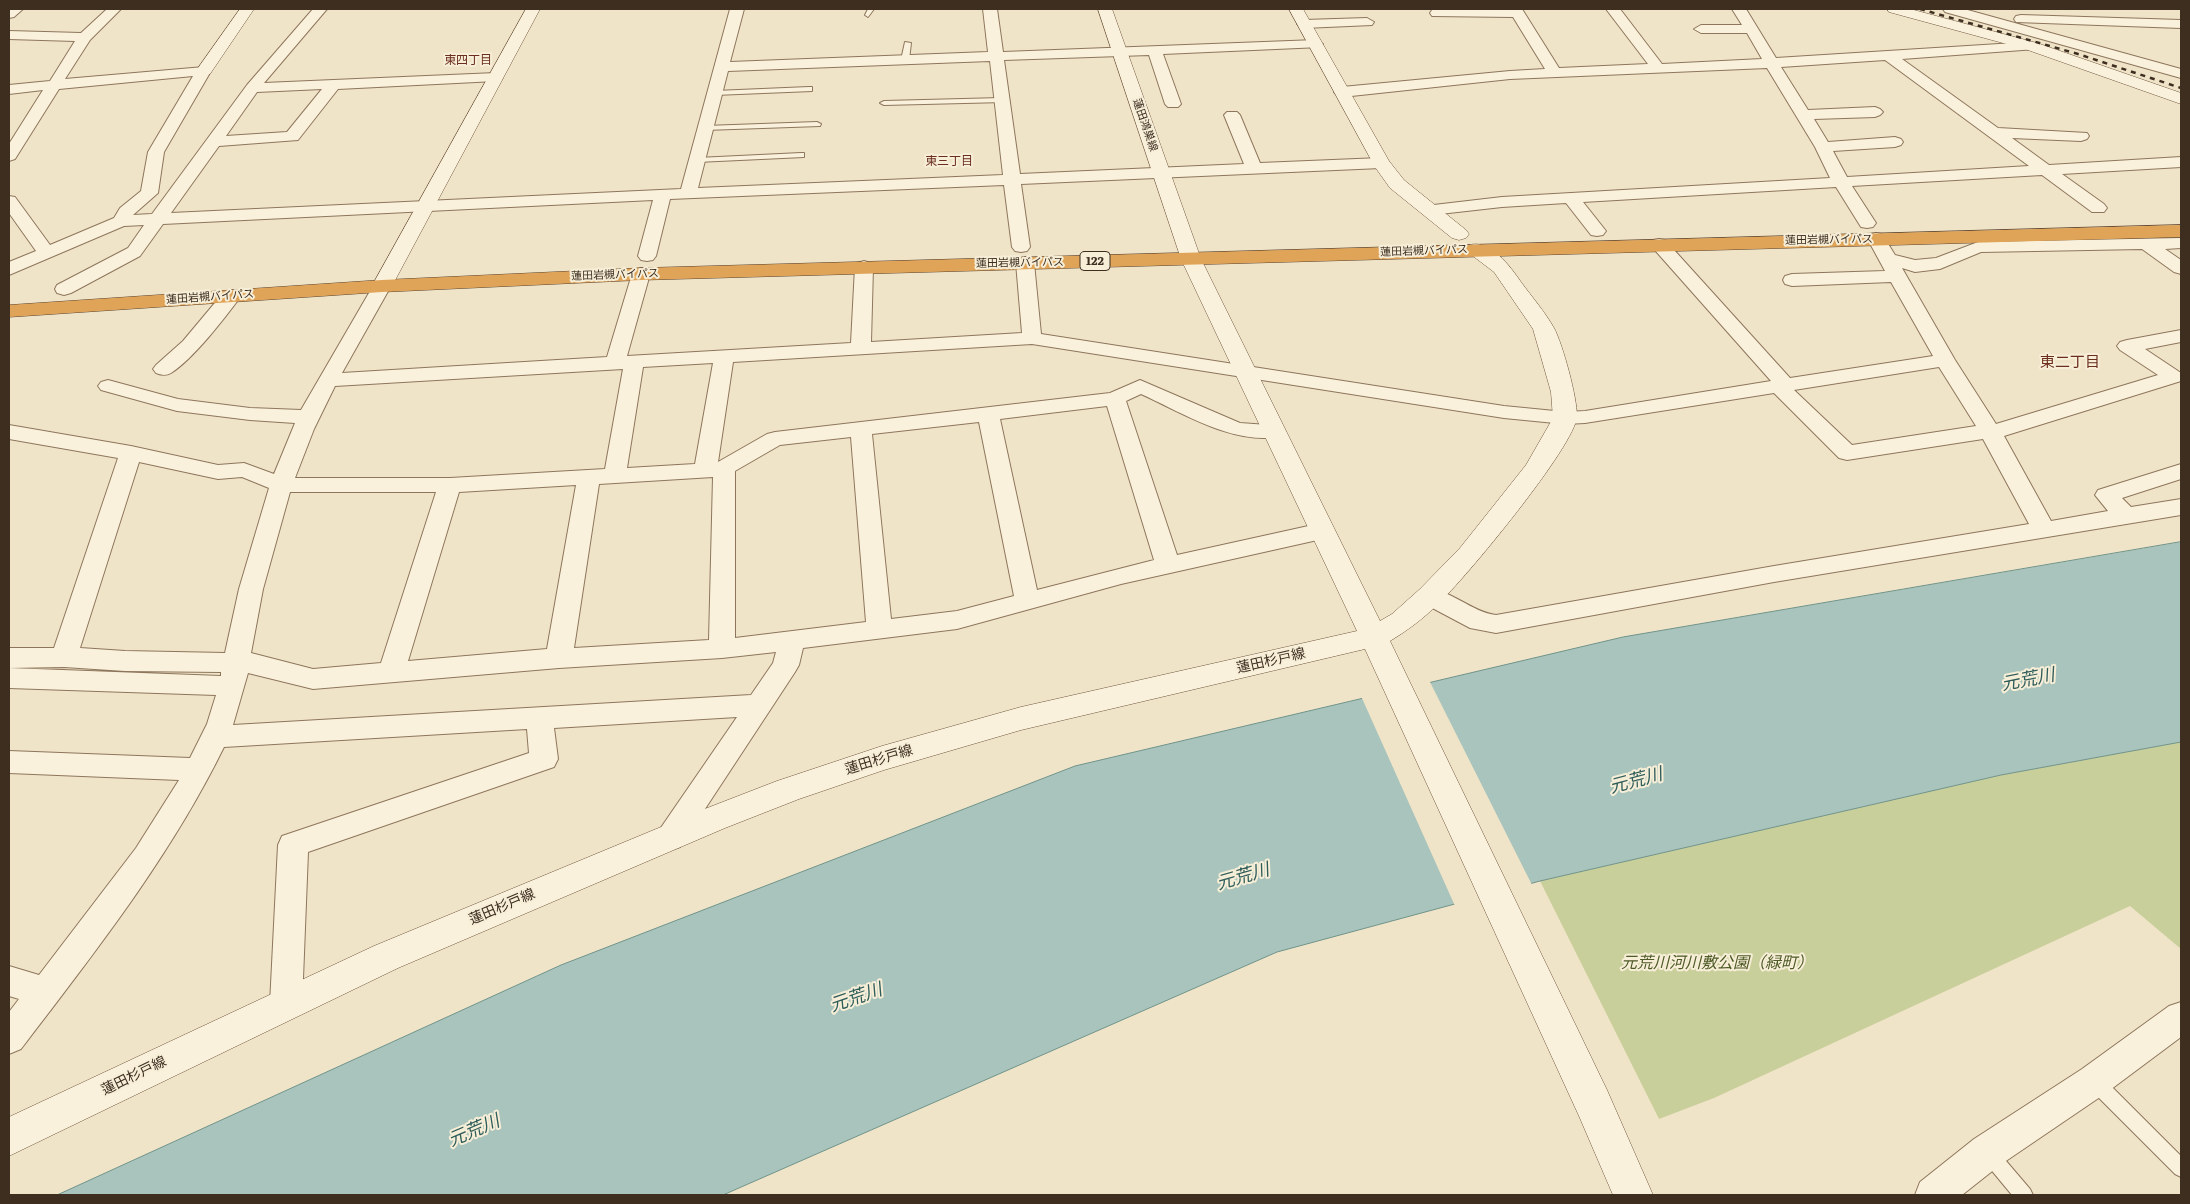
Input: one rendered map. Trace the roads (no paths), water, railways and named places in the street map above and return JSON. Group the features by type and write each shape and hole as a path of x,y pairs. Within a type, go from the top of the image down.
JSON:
{"highway":[{"name":"蓮田岩槻バイパス","path":"1468,241 1659,244 1872,231 2181,218"},
{"name":"蓮田岩槻バイパス","path":"11,307 64,289 644,265 1468,241 1597,231 2181,231"},
{"name":"蓮田岩槻バイパス","path":"644,265 864,267 1023,255"},
{"name":"蓮田岩槻バイパス","path":"11,307 231,296 387,277"}],"street":[{"path":"9,14 16,9"},
{"path":"13,145 55,85 85,37 114,9"},
{"path":"121,221 126,212 149,192 156,152 204,71 247,9"},
{"path":"64,289 134,252 252,88 320,9"},
{"path":"9,1038 119,896 171,821 199,770 215,737 234,675 246,608 269,523 282,484 309,417 533,9"},
{"path":"688,194 737,9"},
{"path":"990,9 1023,255 1032,338"},
{"name":"蓮田鴻巣線","path":"1105,9 1188,250"},
{"path":"1613,9 1658,68"},
{"path":"1739,9 1823,147 1841,182 1872,231 1945,360 1990,432 2044,530"},
{"path":"1894,9 2031,46 2181,99"},
{"path":"1950,9 2181,74"},
{"path":"2050,9 2133,60"},
{"path":"2164,9 2181,17"},
{"path":"1438,13 1516,11 1555,73"},
{"path":"1300,16 1367,22"},
{"path":"1300,16 1381,164 1397,184 1501,268 1544,330 1564,392 1565,418"},
{"path":"1984,18 2181,24"},
{"path":"1701,29 1752,29"},
{"path":"9,36 85,37"},
{"path":"722,67 1316,44"},
{"path":"1342,92 1555,73 1772,63 2031,46"},
{"path":"1155,50 1173,104"},
{"path":"1887,55 2098,208"},
{"path":"2109,73 2133,60"},
{"path":"9,89 204,71"},
{"path":"252,88 496,77"},
{"path":"215,140 292,137 333,85"},
{"path":"1804,115 1875,112"},
{"path":"1232,115 1254,169"},
{"path":"1995,133 2081,136"},
{"path":"1823,147 1894,142"},
{"path":"1431,210 1502,202 2181,162"},
{"path":"9,269 121,221 426,205 1381,164"},
{"path":"615,476 625,363 644,265 663,196"},
{"path":"1572,198 1597,231"},
{"path":"9,201 47,253"},
{"path":"1792,280 1940,263 1978,247 2181,243"},
{"path":"1659,244 1782,385 1847,453 1990,432 2174,378 2126,346 2181,336"},
{"path":"2146,244 2181,268"},
{"path":"1188,250 1593,1103 1633,1195"},
{"path":"861,348 864,267"},
{"path":"163,369 190,345 231,296"},
{"path":"329,380 1032,338 1504,412 1565,418 1585,417 1945,360"},
{"path":"722,648 714,470 724,357"},
{"path":"108,386 177,405 250,414 309,417"},
{"path":"9,432 131,453 218,472 244,470 282,484 450,484 714,470 775,439 1115,399 1140,386 1236,429 1274,431"},
{"path":"1115,399 1168,565"},
{"path":"988,415 1027,601"},
{"name":"蓮田杉戸線","path":"9,1137 396,953 670,838 814,781 963,734 1078,706 1380,651 1402,621 1430,596 1469,554 1535,470 1558,434 1565,418"},
{"path":"860,428 879,630"},
{"path":"64,657 131,453"},
{"path":"2126,516 2106,494 2181,471"},
{"path":"559,658 589,477"},
{"path":"391,672 450,484"},
{"path":"1430,596 1479,622 1496,624 1792,571 2181,507"},
{"path":"9,678 234,675 254,663 313,678 791,642 957,620 1168,565 1322,530"},
{"path":"670,838 786,665 791,642"},
{"path":"9,658 64,657 125,661 234,675"},
{"path":"215,737 758,705"},
{"path":"286,1004 293,845 544,759 539,718"},
{"path":"9,762 199,770"},
{"path":"9,981 44,992"},
{"path":"1933,1195 1988,1152 2094,1081 2181,1017"}],"lane":[{"path":"905,60 907,43"},
{"path":"714,93 809,89"},
{"path":"884,103 1002,100"},
{"path":"705,128 817,124"},
{"path":"697,160 801,155"},
{"path":"2094,1081 2181,1168"},
{"path":"1988,1152 2024,1195"}],"water":[{"name":"元荒川","path":"2181,542 2181,742 2001,775 1540,881 1277,952 723,1195 57,1195 561,965 1075,766 1623,637"}],"railway":[{"path":"1920,9 2078,54 2181,88"}],"district":[{"name":"東四丁目","path":"468,60"},
{"name":"東三丁目","path":"949,161"},
{"name":"東二丁目","path":"2070,363"}],"park label":[{"name":"元荒川河川敷公園（緑町）","path":"1717,963"}]}
